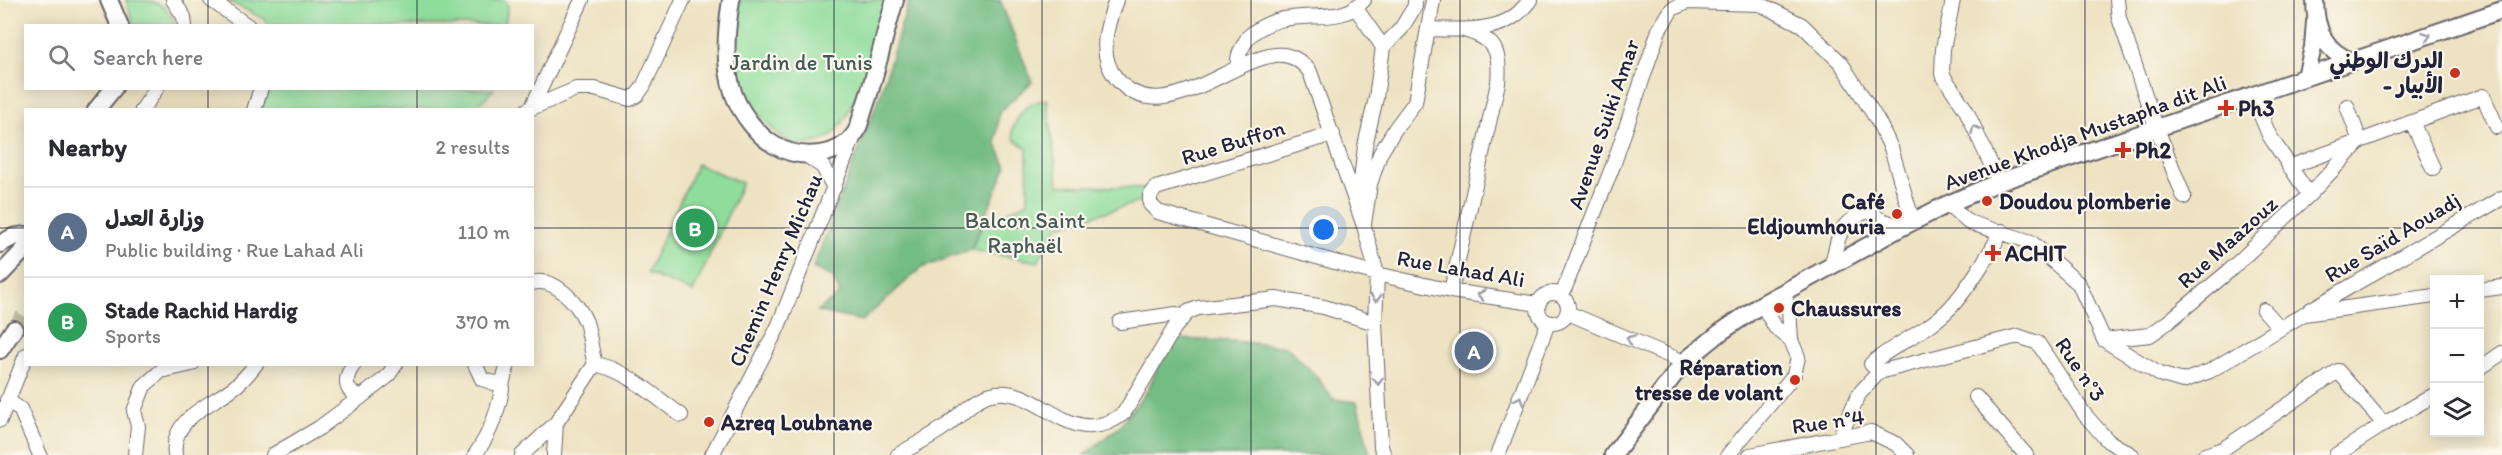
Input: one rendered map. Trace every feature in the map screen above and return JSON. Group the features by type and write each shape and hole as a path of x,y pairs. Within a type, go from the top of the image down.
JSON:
{"main road":[{"path":"109,0 119,24"},
{"path":"731,0 726,58 735,96 748,120 774,145 806,155 825,154 837,149 856,131 873,84 895,0"},
{"path":"2306,77 2313,47 2315,0"},
{"name":"Avenue Khodja Mustapha dit Ali","path":"1613,455 1684,362 1762,304 1908,224 1999,182 2157,130 2502,10"},
{"path":"2315,22 2335,53 2341,58 2352,61"},
{"path":"98,108 112,90"},
{"path":"0,244 13,237 24,235"},
{"path":"0,275 24,250"},
{"path":"0,350 14,329"}],"street":[{"path":"173,0 184,17 185,24"},
{"path":"211,0 245,24"},
{"path":"530,108 582,0"},
{"path":"530,108 576,89 595,89 630,99 637,95 643,87 683,0"},
{"path":"1116,0 1106,29 1105,45 1113,74 1129,90 1151,97 1191,92 1238,67 1276,55 1299,60 1310,72 1364,226 1377,274 1375,323 1381,447 1384,455"},
{"path":"1383,47 1401,29 1415,6 1415,0"},
{"path":"1364,226 1370,184 1380,154 1415,102 1433,0"},
{"path":"1428,29 1464,30 1502,23 1514,17 1530,0"},
{"path":"1953,0 1943,49 1942,74 1966,110 1999,182"},
{"path":"2116,0 2119,18 2157,130 2184,197"},
{"name":"Avenue Suiki Amar","path":"1562,295 1614,164 1659,30 1672,9 1687,2 1760,4 1802,25 1840,63 1878,121 1891,148 1908,224"},
{"path":"1305,3 1326,8 1360,4 1383,47 1376,98 1365,146 1358,208"},
{"path":"1238,67 1239,54 1251,32 1270,10 1278,5"},
{"path":"1451,291 1500,65 1495,50 1484,36 1464,30"},
{"path":"143,108 156,90"},
{"path":"255,108 260,90"},
{"path":"2253,96 2269,135 2309,195"},
{"path":"2289,167 2484,96 2497,127"},
{"path":"2347,106 2360,141"},
{"path":"2412,122 2433,168"},
{"name":"Chemin Henry Michau","path":"712,455 778,327 856,131"},
{"name":"Rue Buffon","path":"1149,196 1156,188 1333,134"},
{"name":"Rue Maazouz","path":"2104,340 2150,335 2168,322 2229,272 2309,195 2360,141"},
{"path":"806,155 823,167 834,188"},
{"name":"Rue Lahad Ali","path":"1149,196 1150,204 1158,213 1377,274 1451,291 1538,304"},
{"name":"Rue Saïd Aouadj","path":"2104,340 2159,374 2183,381 2210,371 2502,198"},
{"path":"1948,204 1968,222 2031,242 2079,284 2104,340"},
{"path":"1831,266 1841,228 1856,216 1869,210 1879,219 1908,224"},
{"path":"1839,438 1859,394 1879,372 1871,364 1950,308 1992,250 2002,231"},
{"path":"522,455 556,423 595,364 586,322 573,302 553,285 538,281 534,282"},
{"path":"2484,289 2502,287"},
{"path":"1728,455 1794,375 1798,357 1791,340 1789,309 1784,293"},
{"path":"1548,294 1562,295 1568,303 1568,313 1558,323 1548,323 1541,318 1538,304 1548,294"},
{"path":"2304,314 2430,297"},
{"path":"898,455 944,427 977,400 990,394 1012,396 1078,434 1100,434 1124,413 1182,318 1188,312 1208,306 1276,299 1324,307 1375,323"},
{"path":"1762,304 1775,327 1791,340"},
{"path":"2264,309 2280,328"},
{"path":"1568,313 1684,362"},
{"path":"1120,322 1176,314 1182,318"},
{"path":"1498,455 1548,323"},
{"name":"Rue n°3","path":"1879,372 2018,336 2038,343 2085,415 2108,441 2132,455"},
{"path":"2484,365 2502,353"},
{"path":"0,420 24,360"},
{"path":"595,364 605,366 628,378 681,415"},
{"path":"135,455 138,426 134,411 144,386 161,371 183,366"},
{"path":"175,455 173,444 186,420 235,387 254,366"},
{"path":"353,366 347,374 346,384 353,394 361,397"},
{"path":"273,455 319,428 387,377 395,366"},
{"path":"476,366 479,375 486,381 494,383 503,381"},
{"path":"475,455 489,434 501,402 507,366"},
{"path":"2205,455 2223,449 2338,371 2384,424"},
{"path":"1976,397 2025,455"},
{"path":"2336,455 2430,397"},
{"path":"7,400 20,409 40,455"},
{"path":"554,455 556,423"},
{"name":"Rue n°4","path":"1750,455 1871,432 1896,444 1906,455"}],"green space":[{"path":"126,0 157,3 163,6 176,24 134,24"},
{"path":"226,0 505,0 508,6 505,24 268,24 264,19"},
{"name":"Jardin de Tunis","path":"740,0 887,0 857,95 848,114 828,138 797,146 774,130 755,109 742,83 736,56"},
{"path":"909,0 1000,0 1032,82 999,112 996,142 1006,167 971,250 921,268 862,321 817,311 840,294 833,277 813,268 881,92"},
{"path":"268,90 493,90 475,108 261,108"},
{"name":"Balcon Saint Raphaël","path":"1047,99 1058,185 1144,188 1143,201 1058,226 1038,262 971,250 983,223 1028,202 1027,148 1015,141 1012,130 1025,109"},
{"path":"697,164 742,183 693,292 647,273"},
{"path":"1174,339 1234,341 1287,347 1315,375 1333,399 1357,402 1370,455 1084,455 1118,428 1148,390 1161,358"}],"tunnel":[{"path":"14,329 24,315"}],"place":[{"name":"الدرك الوطني - الأبيار","path":"2455,73"},
{"name":"Ph3","path":"2226,108"},
{"name":"Ph2","path":"2123,150"},
{"name":"Doudou plomberie","path":"1987,201"},
{"name":"Café Eldjoumhouria","path":"1897,214"},
{"name":"Stade Rachid Hardig","path":"695,228"},
{"name":"ACHIT","path":"1993,253"},
{"name":"Chaussures","path":"1779,308"},
{"name":"وزارة العدل","path":"1474,351"},
{"name":"Réparation tresse de volant","path":"1795,380"},
{"name":"Azreq Loubnane","path":"709,422"}]}
